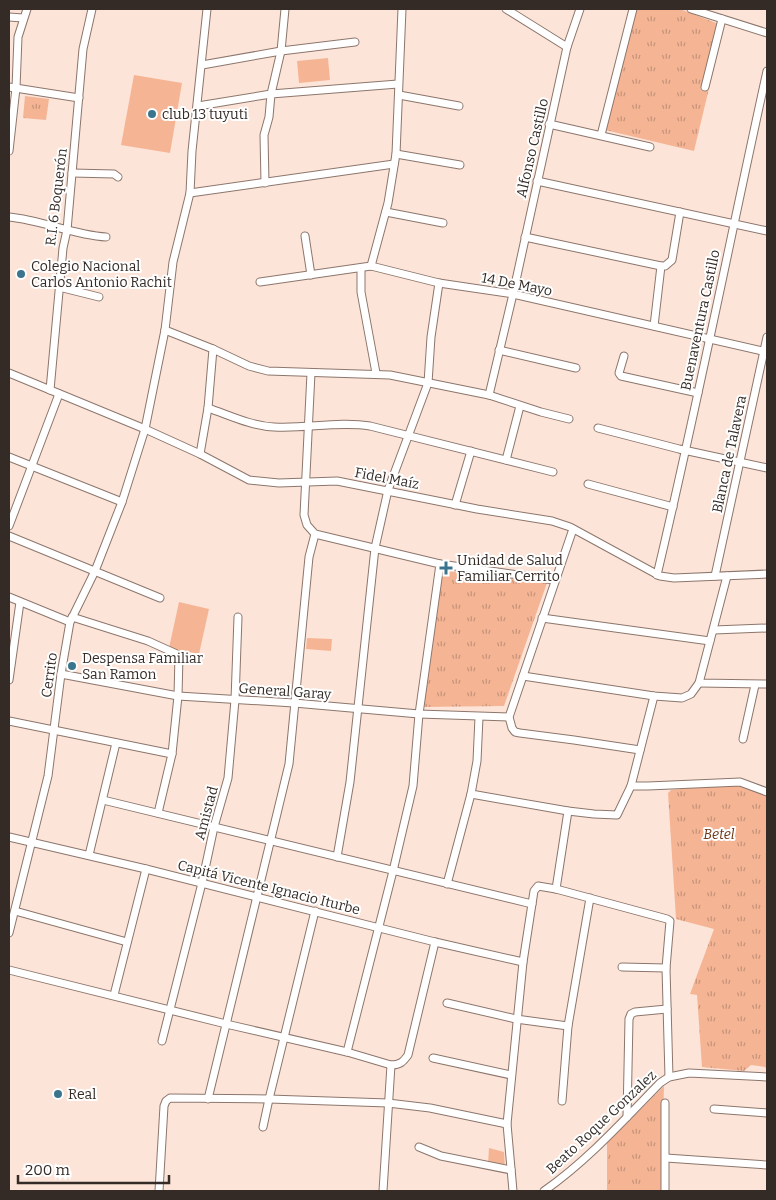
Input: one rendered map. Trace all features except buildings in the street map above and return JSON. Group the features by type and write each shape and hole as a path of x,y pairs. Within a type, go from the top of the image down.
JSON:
{"street":[{"path":"9,151 12,88 18,37 23,18 28,9"},
{"name":"R.I. 6 Boquerón","path":"50,390 63,248 67,230 83,49 92,9"},
{"name":"Cerrito","path":"9,933 48,776 61,674 71,620 95,570 122,502 144,429 165,330 173,262 190,193 192,151 207,9"},
{"path":"265,184 264,135 270,117 271,94 281,52 285,9"},
{"path":"371,266 386,212 396,154 402,9"},
{"path":"506,9 567,47"},
{"name":"Alfonso Castillo","path":"489,395 567,47 580,9"},
{"path":"601,135 633,9"},
{"path":"691,9 767,33"},
{"path":"9,17 23,18"},
{"path":"706,87 722,19"},
{"path":"202,65 355,42"},
{"name":"Buenaventura Castillo","path":"657,575 686,450 708,339 767,71"},
{"path":"198,106 271,94 398,84"},
{"path":"12,88 79,98"},
{"path":"399,95 459,106"},
{"path":"550,124 650,147"},
{"path":"396,154 460,165"},
{"path":"190,193 265,184 394,164"},
{"path":"72,173 114,174 118,177"},
{"path":"537,182 767,231"},
{"path":"386,212 443,222"},
{"path":"525,237 665,266 672,260 680,212"},
{"path":"9,217 39,221 67,230 106,237"},
{"path":"305,236 311,275"},
{"name":"14 De Mayo","path":"260,282 371,266 439,283 513,294 766,351"},
{"path":"654,326 661,266"},
{"path":"361,268 361,292 376,373"},
{"path":"337,856 350,782 375,548 388,490 428,383 431,338 439,283"},
{"path":"59,287 99,297"},
{"path":"165,330 213,348 258,369 311,374 376,373 489,395 520,406 569,419"},
{"name":"Blanca de Talavera","path":"715,576 766,351 767,337"},
{"path":"200,454 208,408 213,348"},
{"path":"499,350 576,368"},
{"path":"624,356 619,373 621,376 698,393"},
{"name":"Fidel Maíz","path":"9,373 144,429 200,454 249,480 279,483 337,481 552,521 573,529 657,575 674,578 767,574"},
{"path":"311,374 304,514 308,526 315,534 440,564 554,580"},
{"path":"9,526 59,394"},
{"path":"506,460 520,406"},
{"path":"208,408 264,426 308,428 360,425 553,472"},
{"path":"598,428 767,468"},
{"path":"455,504 471,451"},
{"path":"9,457 122,502"},
{"path":"588,484 673,507"},
{"path":"573,529 554,580 509,717 512,728 520,734 640,750"},
{"path":"208,1098 290,764 294,703 309,557 315,534"},
{"path":"9,536 160,598"},
{"path":"347,1052 413,786 420,714 440,564"},
{"path":"523,676 654,696 686,697 699,684 727,576"},
{"path":"9,597 71,620 148,641 179,655 178,696 172,754 158,813"},
{"path":"9,680 20,602"},
{"name":"Amistad","path":"162,1041 202,883 214,827 228,778 235,700 238,616"},
{"path":"542,618 710,641"},
{"path":"714,630 767,628"},
{"name":"General Garay","path":"61,674 178,696 294,703 420,714 509,717"},
{"path":"699,684 767,684"},
{"path":"743,739 755,684"},
{"path":"471,794 568,811 617,815 631,786 654,696"},
{"path":"447,884 471,794 477,761 479,716"},
{"path":"9,721 172,754"},
{"path":"89,855 116,743"},
{"path":"631,786 740,782 767,792"},
{"path":"103,800 532,904"},
{"path":"556,889 568,811"},
{"name":"Capitá Vicente Ignacio Iturbe","path":"9,837 523,962"},
{"path":"114,995 146,869"},
{"path":"513,1191 507,1124 511,1075 523,962 534,891 538,886 590,898 670,921 666,968 669,1077"},
{"path":"562,1101 568,1026 590,898"},
{"path":"15,911 127,942"},
{"path":"263,1126 268,1099 315,912"},
{"path":"9,970 347,1052 390,1065 398,1065 404,1061 408,1054 435,942"},
{"path":"622,967 666,968"},
{"path":"447,1003 516,1019 568,1026"},
{"path":"627,1117 629,1019 631,1014 635,1012 667,1009"},
{"path":"433,1058 511,1075"},
{"path":"383,1191 390,1065"},
{"name":"Beato Roque Gonzalez","path":"544,1191 580,1163 660,1083 669,1077 689,1073 767,1077"},
{"path":"159,1191 166,1100 170,1098 388,1103 430,1108 507,1124"},
{"path":"665,1103 665,1191"},
{"path":"714,1110 767,1113"},
{"path":"419,1147 441,1156 511,1170"},
{"path":"666,1158 767,1165"}],"green space":[{"path":"636,9 680,9 724,26 694,151 605,130"},
{"path":"328,58 330,80 299,83 297,61"},
{"name":"club 13 tuyuti","path":"134,75 182,83 170,153 121,145"},
{"path":"25,96 49,99 46,120 23,118"},
{"path":"442,566 548,580 504,706 423,707"},
{"path":"179,602 209,609 199,654 169,648"},
{"path":"307,638 332,639 331,651 306,649"},
{"name":"Betel","path":"739,783 767,795 767,1070 765,1067 751,1065 744,1071 702,1067 697,995 690,994 714,929 676,919 668,793 671,790"},
{"path":"664,1086 661,1191 607,1191 607,1143"},
{"path":"489,1148 504,1152 505,1168 488,1164"}],"place":[{"name":"club 13 tuyuti","path":"152,114"},
{"name":"Colegio Nacional Carlos Antonio Rachit","path":"21,274"},
{"name":"Unidad de Salud Familiar Cerrito","path":"446,568"},
{"name":"Despensa Familiar San Ramon","path":"72,666"},
{"name":"Real","path":"58,1094"}]}
